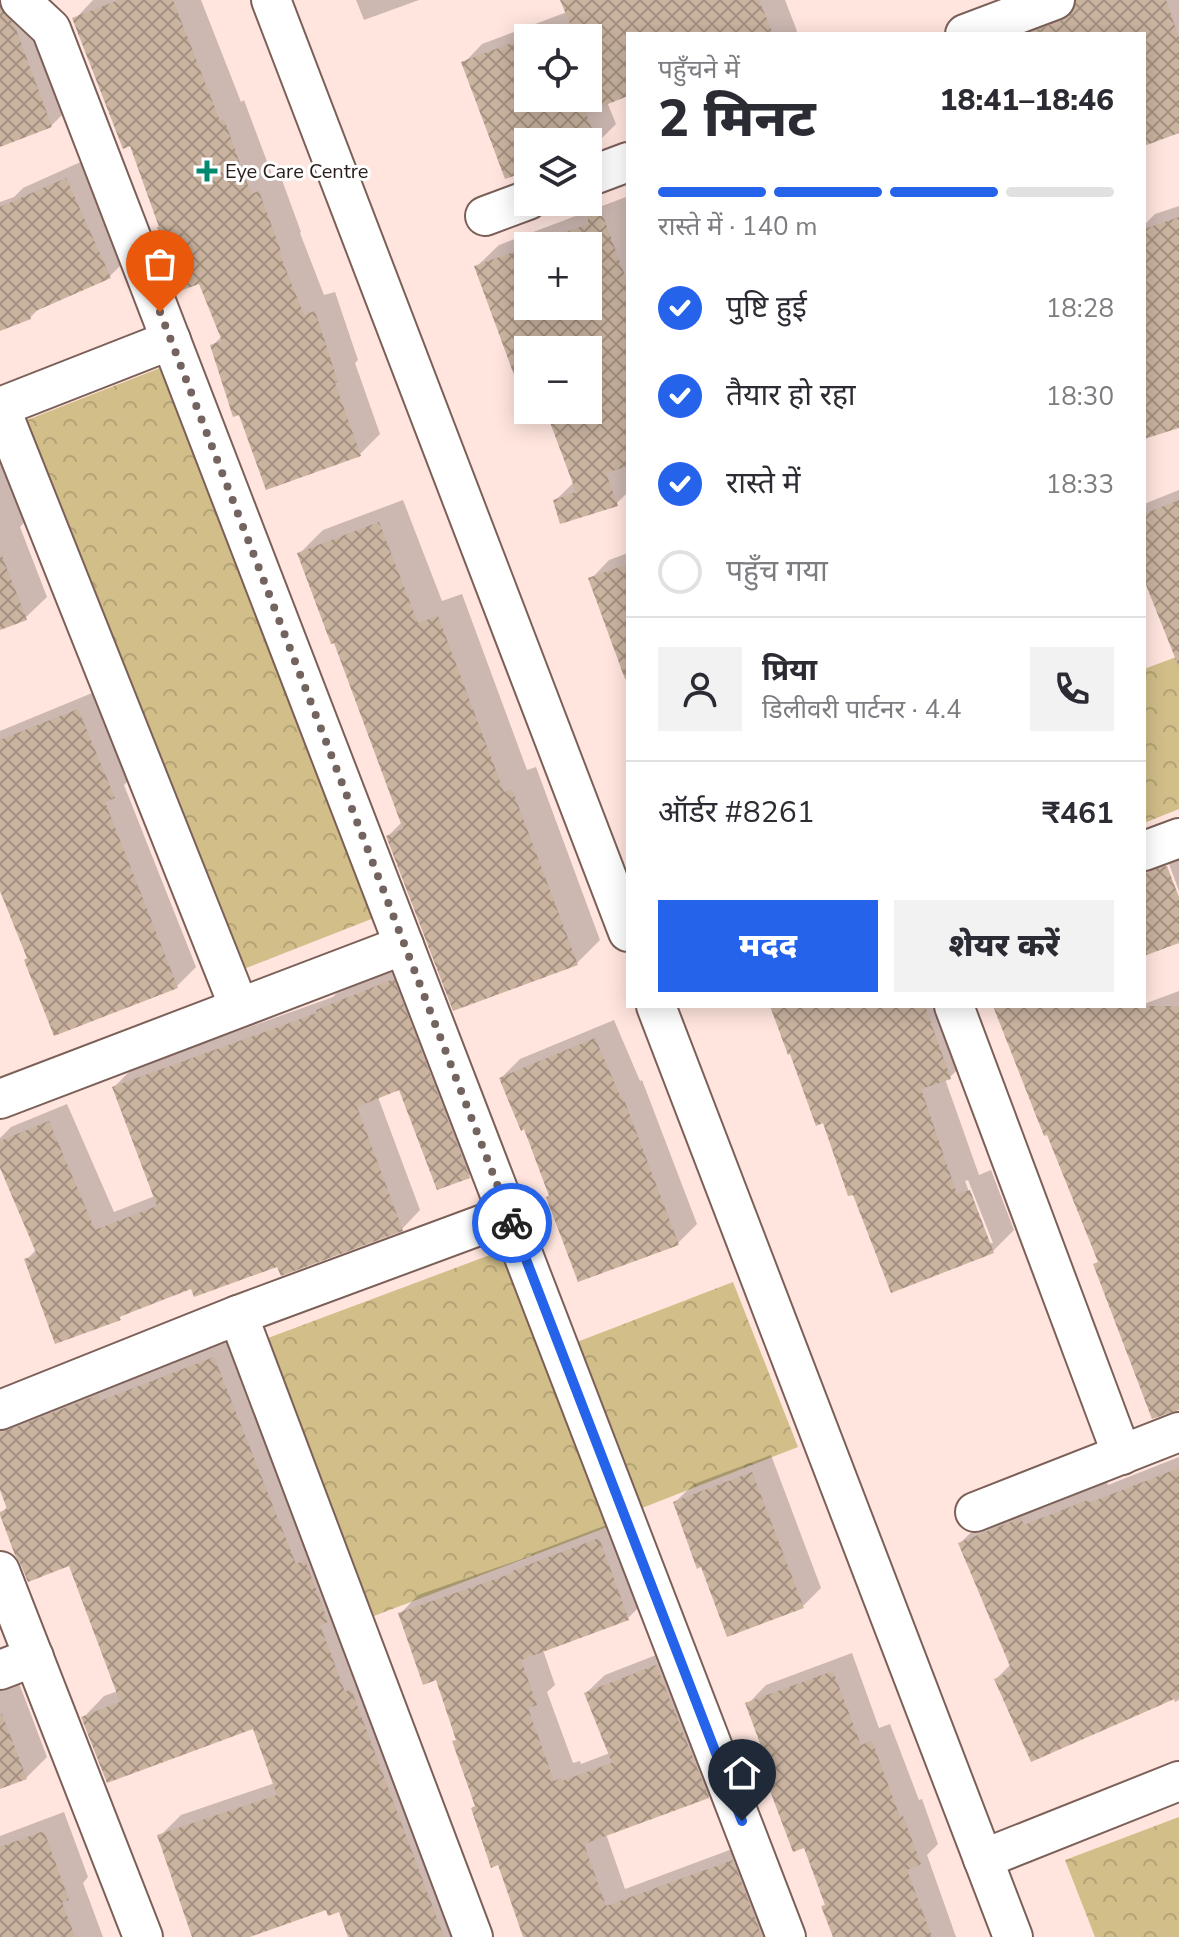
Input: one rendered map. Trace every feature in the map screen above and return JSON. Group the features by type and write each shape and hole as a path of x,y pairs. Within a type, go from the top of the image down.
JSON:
{"street":[{"path":"20,0 51,29 786,1937"},
{"path":"271,0 626,927"},
{"path":"970,32 1055,0"},
{"path":"602,172 626,163"},
{"path":"485,216 514,205"},
{"path":"171,340 0,407 239,1007"},
{"path":"1146,850 1179,838"},
{"path":"0,1099 404,945"},
{"path":"657,1008 1013,1937"},
{"path":"955,1008 1122,1455"},
{"path":"0,1410 238,1315 508,1215"},
{"path":"238,1315 473,1937"},
{"path":"975,1512 1179,1432"},
{"path":"0,1571 17,1664 143,1937"},
{"path":"983,1859 1179,1781"}],"green space":[{"path":"165,366 379,916 241,970 27,420"},
{"path":"1179,656 1179,809 1146,822 1146,668"},
{"path":"506,1249 610,1526 374,1616 268,1338"},
{"path":"733,1282 798,1447 642,1508 577,1342"},
{"path":"1179,1817 1179,1937 1095,1937 1065,1860"}],"building":[{"path":"119,0 173,0 220,121 224,119 251,194 259,191 304,315 315,311 338,382 335,383 361,456 266,490 239,415 233,417 210,345 222,341 199,284 180,291 130,146 123,149 72,18"},
{"path":"560,0 759,0 772,32 626,32 626,97 603,106 602,24 570,24"},
{"path":"1076,0 1166,0 1179,38 1179,133 1146,145 1146,32 1032,32 1063,20 1072,13"},
{"path":"0,8 14,24 52,127 0,147"},
{"path":"514,42 514,112 585,112 592,128 514,128 514,176 505,179 461,62"},
{"path":"66,178 111,278 29,314 31,319 0,331 0,207"},
{"path":"602,213 626,279 626,467 606,473 618,506 560,524 553,500 576,492 551,424 602,424 602,336 514,336 514,375 474,266 514,252 514,320 602,320 602,232 567,232 588,224 588,216 602,216"},
{"path":"1179,217 1179,428 1146,438 1146,228"},
{"path":"1179,500 1179,665 1146,585 1146,513"},
{"path":"379,522 418,623 438,616 504,792 512,789 578,965 453,1011 386,836 403,829 297,553"},
{"path":"0,557 27,620 0,630"},
{"path":"626,565 626,679 625,679 588,578"},
{"path":"78,709 115,798 105,802 178,988 54,1036 0,891 0,740"},
{"path":"1167,866 1179,897 1179,943 1146,955 1146,871"},
{"path":"394,979 470,1178 437,1190 399,1090 357,1107 403,1231 281,1276 277,1267 194,1297 191,1289 119,1317 121,1320 55,1344 24,1259 37,1255 0,1168 0,1141 49,1121 95,1230 157,1206 112,1087 317,1013 316,1010"},
{"path":"1179,1006 1179,1410 1152,1419 1093,1264 1098,1262 1047,1135 1044,1136 994,1008"},
{"path":"771,1008 926,1008 951,1079 921,1089 957,1194 970,1190 994,1253 891,1293 853,1195 848,1196 823,1123 816,1126"},
{"path":"595,1038 623,1097 679,1245 578,1282 524,1129 521,1131 499,1078"},
{"path":"214,1357 296,1564 305,1560 328,1622 320,1625 345,1692 351,1689 444,1937 348,1937 339,1912 328,1916 326,1910 250,1937 192,1937 157,1835 277,1795 253,1729 107,1783 81,1717 120,1702 69,1566 28,1582 15,1555 0,1515 7,1509 0,1490 0,1432 98,1395 100,1401"},
{"path":"1179,1468 1179,1697 1031,1762 994,1679 1012,1671 958,1543 1021,1518 1024,1525 1088,1500 1089,1503"},
{"path":"752,1472 804,1608 727,1637 701,1567 697,1569 673,1502"},
{"path":"599,1538 629,1620 521,1660 537,1705 528,1708 554,1781 612,1763 584,1693 656,1665 709,1798 584,1844 606,1906 733,1860 762,1937 523,1937 498,1865 491,1868 436,1680 423,1685 398,1613 513,1573"},
{"path":"833,1671 861,1745 872,1741 921,1864 907,1870 932,1937 833,1937 804,1848 793,1852 766,1780 773,1778 745,1703"},
{"path":"0,1714 27,1779 0,1789"},
{"path":"44,1831 69,1900 62,1902 75,1937 0,1937 0,1847"}],"way so far":[{"path":"160,312 512,1223"}],"place":[{"name":"Eye Care Centre","path":"207,171"}],"route":[{"path":"512,1223 742,1821"}]}
